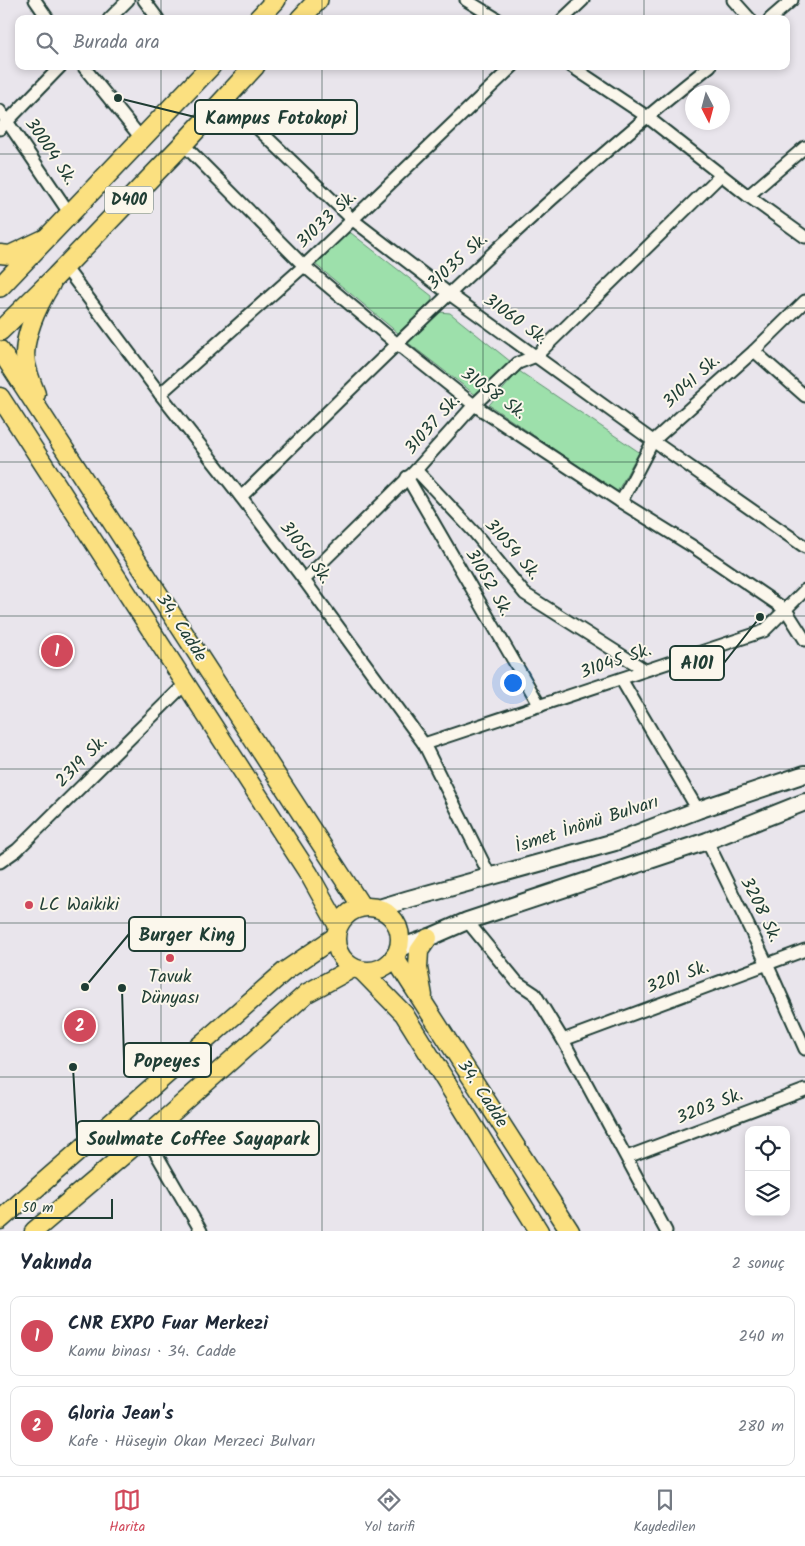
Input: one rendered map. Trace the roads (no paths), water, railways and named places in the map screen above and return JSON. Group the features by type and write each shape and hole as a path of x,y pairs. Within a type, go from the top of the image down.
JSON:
{"highway":[{"path":"262,15 276,0"},
{"path":"304,15 318,0"},
{"name":"D400","path":"0,287 141,138 202,70"},
{"name":"D400","path":"0,331 61,271 251,70"}],"main road":[{"path":"0,254 10,255 46,238"},
{"path":"47,425 26,363 28,333 42,299 61,271"},
{"name":"34. Cadde","path":"0,350 47,425 370,908"},
{"name":"34. Cadde","path":"0,397 309,874 336,931"},
{"path":"0,422 25,436"},
{"name":"İsmet İnönü Bulvarı","path":"370,908 615,842 698,810 805,774"},
{"path":"336,931 336,946 339,955 345,962 357,969 373,971 383,968 396,952 467,921 707,841 805,802"},
{"path":"0,1220 285,971 336,931 343,917 352,910 370,908 390,915 400,932 396,952"},
{"path":"425,1007 418,968 419,951 428,938"},
{"name":"34. Cadde","path":"396,952 425,1007 570,1231"},
{"path":"34,1231 146,1136 307,993 357,969"},
{"name":"34. Cadde","path":"357,969 404,1014 540,1231"}],"street":[{"path":"35,0 45,15"},
{"path":"113,15 128,0"},
{"path":"144,0 155,15"},
{"path":"466,0 490,15"},
{"path":"567,15 584,0"},
{"path":"733,0 746,15"},
{"path":"775,15 792,0"},
{"path":"4,125 57,70"},
{"path":"86,70 141,138"},
{"name":"31033 Sk.","path":"160,394 304,266 509,70"},
{"path":"577,70 646,116 748,196 805,237"},
{"name":"31035 Sk.","path":"241,497 448,293 646,116 705,70"},
{"name":"31060 Sk.","path":"226,97 353,220 448,293 653,441 805,547"},
{"name":"30004 Sk.","path":"0,111 4,125 70,214"},
{"name":"31058 Sk.","path":"183,144 304,266 396,343 474,405 621,502 692,546 786,610 805,640"},
{"path":"748,196 805,147"},
{"name":"31037 Sk.","path":"304,580 411,474 474,405 518,363 536,356 721,175"},
{"name":"31050 Sk.","path":"61,271 241,497 424,744 490,876"},
{"name":"31041 Sk.","path":"621,502 653,441 754,351 805,301"},
{"path":"754,351 805,396"},
{"name":"31054 Sk.","path":"411,474 474,532 525,594 645,670"},
{"name":"31052 Sk.","path":"411,474 540,706"},
{"name":"31045 Sk.","path":"424,744 764,631 805,590"},
{"path":"621,679 698,810"},
{"name":"2319 Sk.","path":"0,862 17,850 186,683"},
{"name":"3208 Sk.","path":"707,841 767,964 805,1049"},
{"path":"467,921 517,982 535,994 563,1040 666,1231"},
{"name":"3201 Sk.","path":"563,1040 805,950"},
{"name":"3203 Sk.","path":"627,1157 805,1090"},
{"path":"146,1136 201,1231"}],"place":[{"name":"Kampus Fotokopi","path":"118,98"},
{"name":"A101","path":"760,617"},
{"name":"CNR EXPO Fuar Merkezi","path":"57,651"},
{"name":"LC Waikiki","path":"29,905"},
{"name":"Tavuk Dünyası","path":"170,958"},
{"name":"Burger King","path":"85,987"},
{"name":"Popeyes","path":"122,988"},
{"name":"Gloria Jean's","path":"80,1026"},
{"name":"Soulmate Coffee Sayapark","path":"73,1067"}]}
